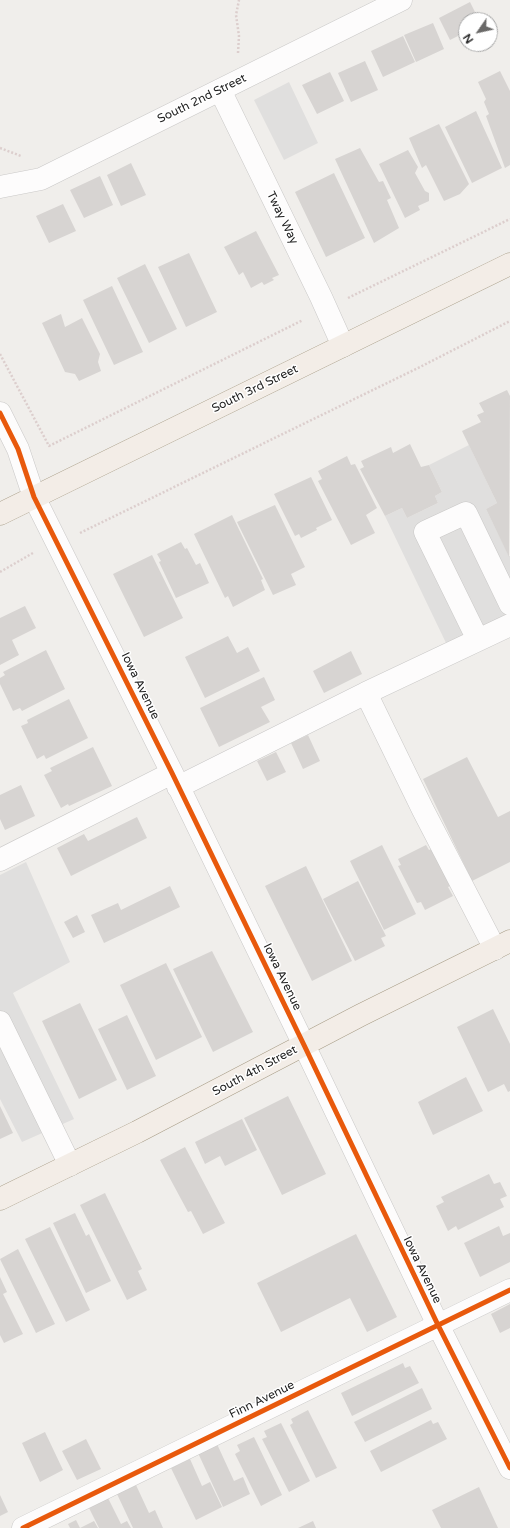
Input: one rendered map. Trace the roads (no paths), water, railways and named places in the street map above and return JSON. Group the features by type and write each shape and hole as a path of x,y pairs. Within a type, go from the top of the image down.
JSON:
{"main road":[{"name":"South 3rd Street","path":"0,514 510,264"},
{"name":"South 4th Street","path":"0,1199 144,1128 361,1015 503,945"}],"street":[{"name":"South 2nd Street","path":"0,187 41,179 401,0"},
{"name":"Tway Way","path":"220,90 343,346"},
{"name":"Iowa Avenue","path":"0,413 18,449 34,497 175,780 438,1325 510,1468"},
{"path":"478,640 425,532 466,513 510,604"},
{"path":"0,860 366,693 510,625"},
{"path":"366,693 423,810 503,945"},
{"path":"0,1022 70,1165"},
{"name":"Finn Avenue","path":"23,1528 510,1290"}]}
